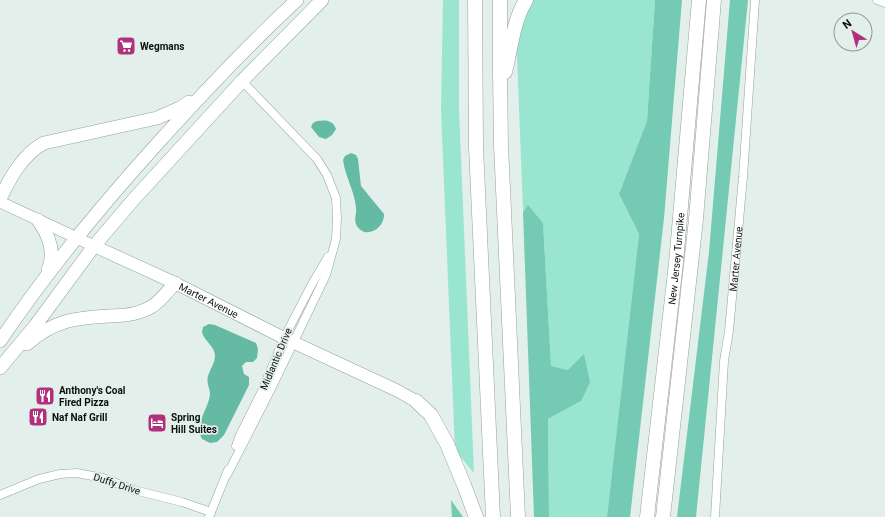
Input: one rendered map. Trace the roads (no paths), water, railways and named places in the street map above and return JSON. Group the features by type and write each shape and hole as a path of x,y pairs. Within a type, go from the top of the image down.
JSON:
{"highway":[{"path":"0,341 45,277 123,183 204,92 297,0"},
{"path":"0,368 35,326 94,246 134,199 242,81 322,0"},
{"path":"476,0 476,147 493,517"},
{"path":"500,0 500,90 503,188 518,517"},
{"path":"500,90 513,34 526,0"},
{"name":"New Jersey Turnpike","path":"648,517 676,263 698,0"},
{"name":"New Jersey Turnpike","path":"663,517 696,219 714,0"},
{"path":"0,199 6,186 23,160 39,146 157,118 180,108 204,92"},
{"path":"38,220 47,236 52,257 45,277"},
{"path":"0,368 30,341 53,326 80,318 121,316 143,311 158,302 175,283"},
{"path":"416,401 431,415 447,444 476,517"}],"main road":[{"name":"Marter Avenue","path":"0,202 175,283 288,340 396,390 416,401"}],"street":[{"name":"Marter Avenue","path":"715,517 724,361 729,331 743,177 755,0"},
{"path":"876,0 885,3"},
{"name":"Midlantic Drive","path":"210,514 240,435 288,340 312,284 334,248 336,239 336,198 327,175 317,160 242,81"},
{"name":"Duffy Drive","path":"0,495 39,479 58,474 77,473 102,478 134,490 182,502 210,514"}],"place":[{"name":"Wegmans","path":"126,46"},
{"name":"Anthony's Coal Fired Pizza","path":"45,396"},
{"name":"Naf Naf Grill","path":"38,417"},
{"name":"Spring Hill Suites","path":"157,423"}]}
